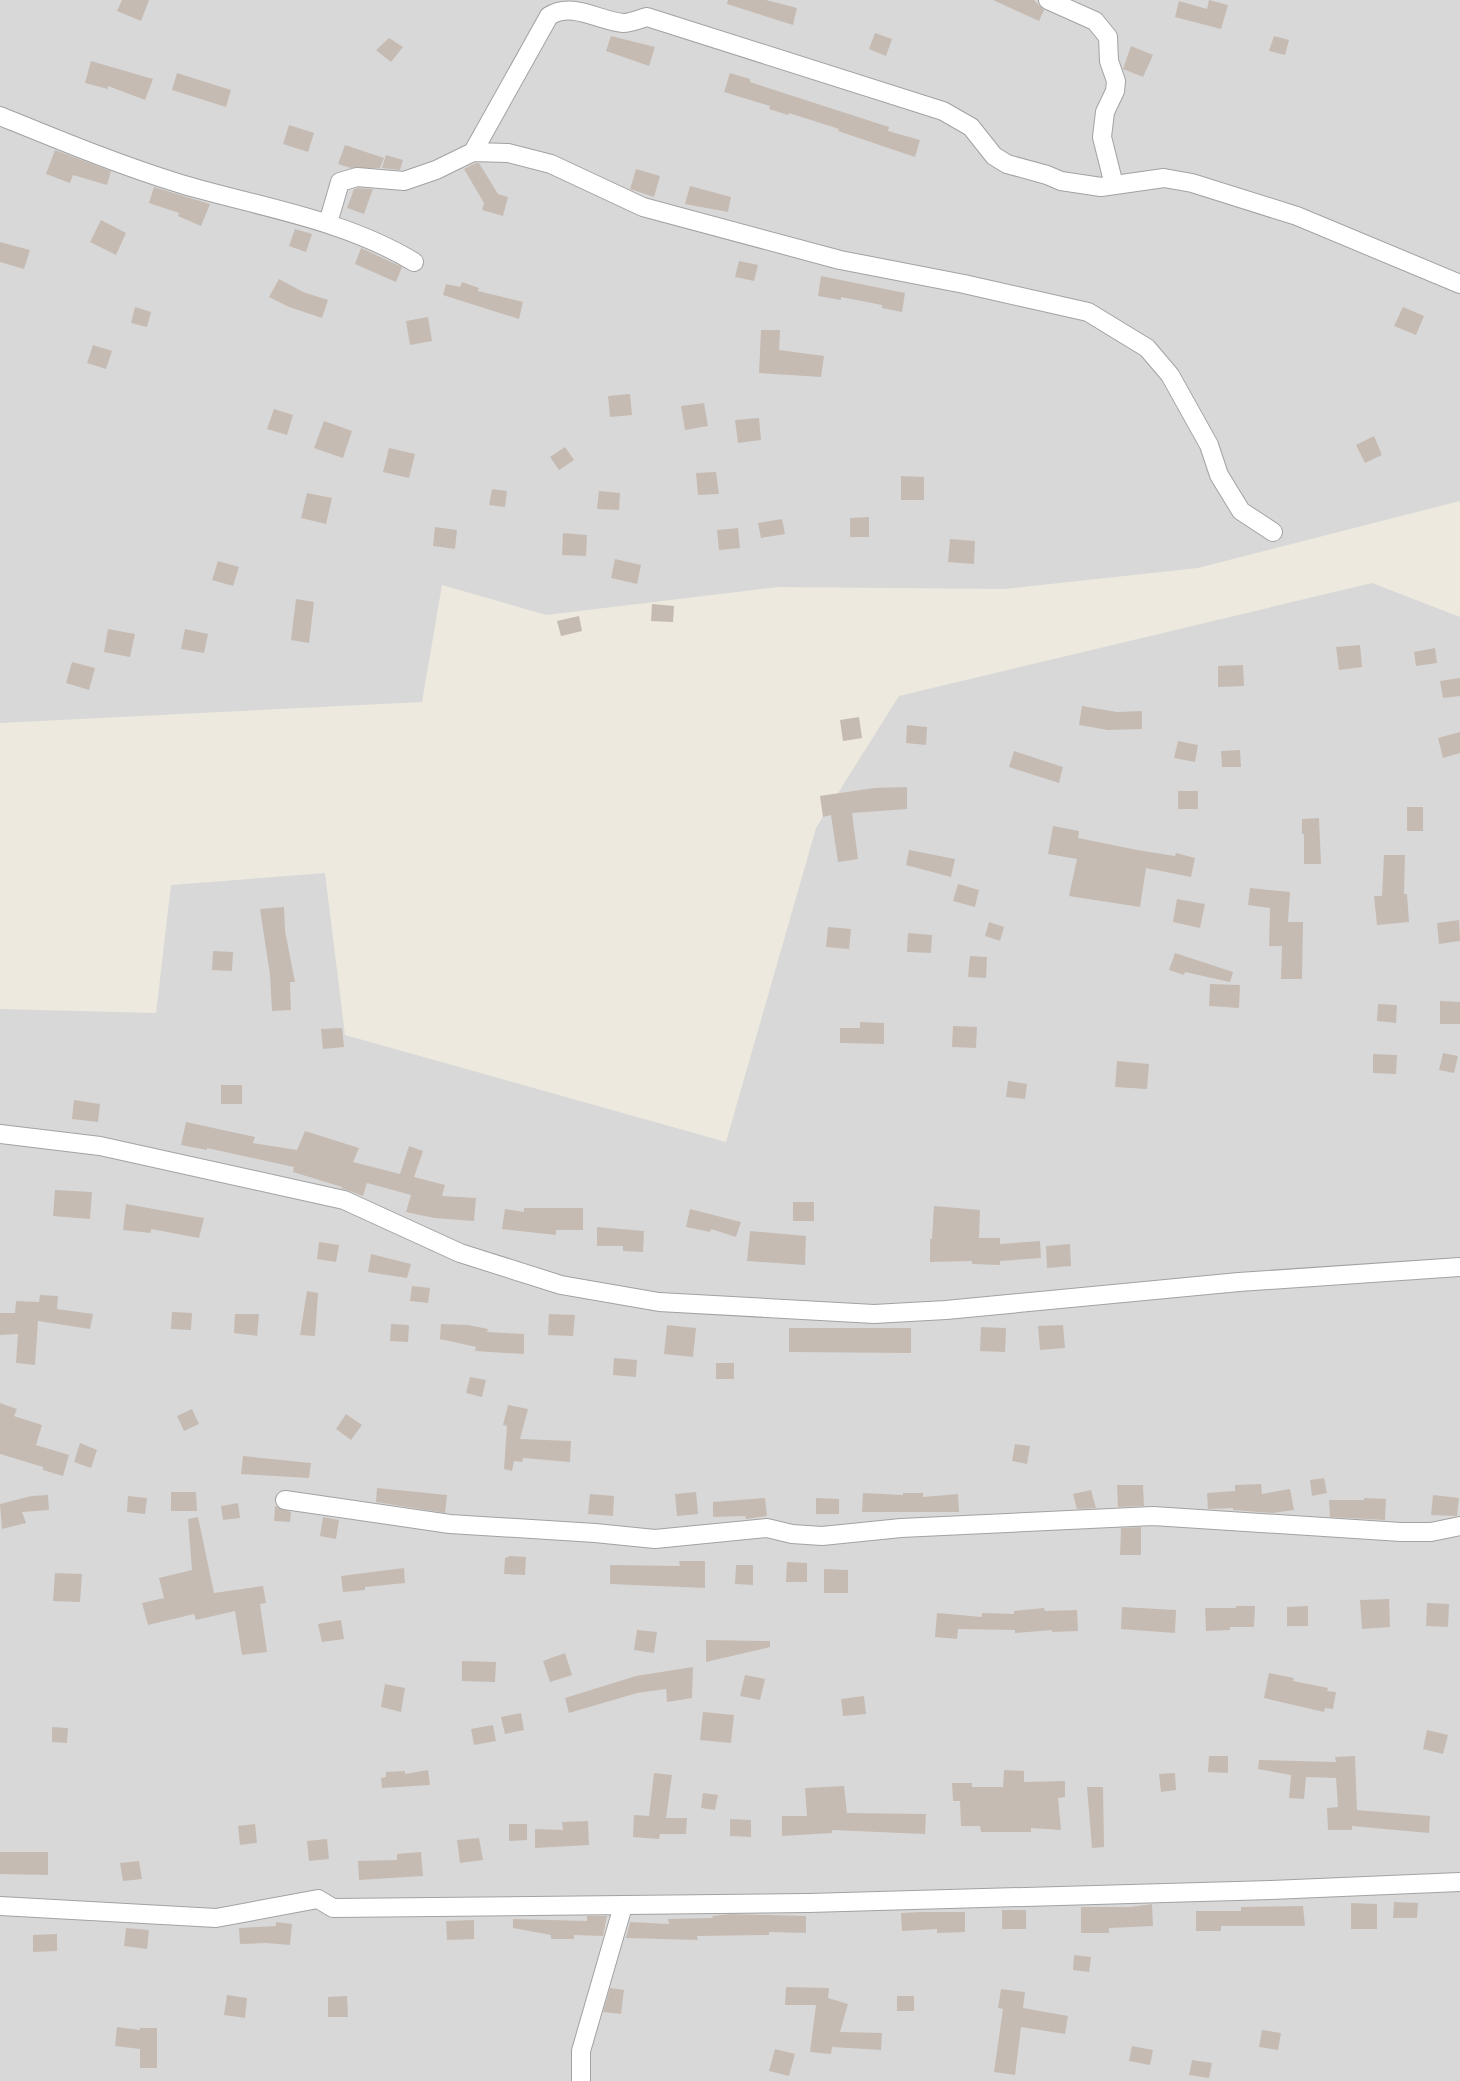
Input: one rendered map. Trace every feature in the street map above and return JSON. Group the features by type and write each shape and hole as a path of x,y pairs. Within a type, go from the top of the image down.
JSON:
{"street":[{"path":"1048,0 1095,21 1108,37 1109,60 1116,82 1105,112 1102,137 1114,185"},
{"path":"472,152 543,24 557,11 576,11 625,23 647,18 943,111 971,127 994,156 1007,164 1047,174 1061,181 1101,187 1164,178 1192,183 1297,216 1460,284"},
{"path":"0,116 80,149 180,183 328,223 396,251 414,262"},
{"path":"328,223 340,182 357,178 404,181 436,170 472,152 508,153 550,164 643,208 840,260 964,284 1088,312 1147,348 1170,375 1210,445 1219,476 1241,511 1273,532"},
{"path":"0,1134 100,1146 344,1200 460,1253 561,1285 659,1302 874,1314 946,1310 1239,1282 1460,1267"},
{"path":"285,1500 450,1524 595,1532 655,1539 767,1528 792,1534 822,1536 901,1528 1152,1516 1402,1532 1431,1532 1460,1526"},
{"path":"0,1906 216,1918 318,1900 333,1908 622,1906 1271,1890 1460,1882"},
{"path":"581,2081 581,2052 622,1906"}],"shaded area":[{"path":"0,0 1460,0 1460,501 1198,568 1005,589 778,587 546,615 442,585 422,702 0,723"},
{"path":"1372,583 1460,617 1460,2081 0,2081 0,1009 156,1013 171,885 325,873 345,1035 726,1142 816,828 899,696"}],"building":[{"path":"122,0 149,0 141,21 117,11"},
{"path":"728,0 766,0 797,8 793,25 727,4"},
{"path":"993,0 1034,0 1044,10 1039,21"},
{"path":"1209,0 1228,5 1221,29 1175,17 1179,1 1207,9"},
{"path":"875,33 892,39 886,56 869,49"},
{"path":"611,36 655,47 649,66 606,51"},
{"path":"1274,36 1289,40 1285,55 1269,51"},
{"path":"389,38 403,47 391,62 376,50"},
{"path":"1131,46 1153,55 1143,77 1123,69"},
{"path":"91,61 153,79 145,100 108,86 108,89 85,83"},
{"path":"177,73 231,90 226,107 172,90"},
{"path":"730,73 750,79 750,82 889,127 888,131 920,140 915,157 838,131 839,129 789,113 788,115 769,109 770,106 724,92"},
{"path":"289,125 314,133 308,152 283,144"},
{"path":"345,145 384,158 380,168 351,168 338,164"},
{"path":"55,150 111,171 107,185 73,175 70,183 46,174"},
{"path":"386,155 403,160 400,170 382,168"},
{"path":"479,163 498,194 508,197 503,216 482,210 484,203 464,169"},
{"path":"636,169 660,176 654,197 630,189"},
{"path":"690,186 731,197 728,212 685,204"},
{"path":"154,187 210,204 201,226 178,216 179,213 149,203"},
{"path":"354,189 373,189 364,214 347,208"},
{"path":"101,220 126,233 116,255 90,242"},
{"path":"295,229 312,234 306,252 289,246"},
{"path":"0,242 30,250 24,269 0,262"},
{"path":"361,248 402,267 396,282 355,264"},
{"path":"739,261 758,265 754,281 735,277"},
{"path":"821,276 905,293 902,312 882,308 882,305 841,297 841,300 818,296"},
{"path":"279,279 303,292 328,300 322,318 289,307 269,297"},
{"path":"462,282 479,288 478,291 523,302 519,319 443,295 446,284 460,287"},
{"path":"135,307 151,312 147,327 131,323"},
{"path":"1403,307 1424,316 1416,335 1394,326"},
{"path":"428,317 432,341 410,345 406,321"},
{"path":"761,330 780,330 779,350 824,356 821,377 759,373"},
{"path":"93,345 112,351 106,369 87,363"},
{"path":"630,394 632,415 610,417 608,396"},
{"path":"704,403 708,426 685,430 681,406"},
{"path":"274,409 293,415 287,435 267,429"},
{"path":"759,418 761,440 738,443 735,420"},
{"path":"324,421 352,431 343,458 314,448"},
{"path":"1374,436 1382,455 1365,463 1356,445"},
{"path":"565,447 574,460 559,470 550,457"},
{"path":"389,448 415,454 409,478 383,472"},
{"path":"716,472 719,494 698,495 696,473"},
{"path":"901,476 924,477 924,500 901,500"},
{"path":"492,489 507,491 505,507 489,505"},
{"path":"599,491 620,493 619,510 597,509"},
{"path":"307,493 332,498 326,524 301,518"},
{"path":"869,517 869,537 850,537 850,518"},
{"path":"782,519 785,534 761,538 758,523"},
{"path":"435,527 457,530 455,549 433,546"},
{"path":"738,528 740,548 719,550 717,530"},
{"path":"563,533 587,535 586,556 562,555"},
{"path":"950,539 975,541 974,564 948,562"},
{"path":"615,559 641,565 637,584 611,578"},
{"path":"218,561 239,567 233,586 212,580"},
{"path":"296,599 314,602 309,643 291,640"},
{"path":"652,604 674,606 673,622 651,621"},
{"path":"579,616 582,631 561,636 557,621"},
{"path":"108,629 135,634 130,657 104,652"},
{"path":"185,629 208,634 204,653 181,649"},
{"path":"1360,645 1362,667 1339,670 1336,647"},
{"path":"1435,648 1437,663 1416,666 1414,652"},
{"path":"72,662 95,668 89,690 66,683"},
{"path":"1243,665 1244,686 1218,687 1218,666"},
{"path":"1460,678 1460,696 1443,698 1440,681"},
{"path":"1082,706 1117,712 1142,711 1142,729 1108,730 1079,725"},
{"path":"859,717 862,738 843,741 840,720"},
{"path":"907,725 927,727 926,745 906,743"},
{"path":"1460,732 1460,753 1443,758 1438,738"},
{"path":"1178,741 1198,745 1195,762 1174,758"},
{"path":"1240,750 1241,767 1222,767 1221,751"},
{"path":"1014,751 1063,767 1059,783 1009,767"},
{"path":"907,787 907,809 852,813 858,859 838,862 831,815 823,817 820,796 874,788"},
{"path":"1178,791 1198,791 1198,809 1178,809"},
{"path":"1407,807 1423,807 1423,831 1407,831"},
{"path":"1319,818 1321,864 1304,864 1302,819"},
{"path":"1053,826 1079,831 1078,838 1137,850 1175,856 1176,853 1195,858 1191,877 1146,868 1140,907 1069,896 1077,859 1048,854"},
{"path":"909,850 955,859 951,877 906,865"},
{"path":"1384,855 1405,855 1404,894 1407,894 1409,922 1377,925 1374,896 1382,896"},
{"path":"958,884 979,890 975,907 953,901"},
{"path":"1250,888 1290,892 1288,922 1303,922 1302,979 1281,979 1282,946 1269,946 1270,908 1248,905"},
{"path":"1177,899 1205,904 1200,928 1173,922"},
{"path":"284,907 285,931 295,982 290,982 291,1010 272,1011 270,975 260,909"},
{"path":"1459,920 1460,941 1439,944 1437,923"},
{"path":"989,922 1004,927 1000,941 985,936"},
{"path":"828,927 851,929 849,949 826,947"},
{"path":"908,933 932,935 931,953 907,952"},
{"path":"213,951 233,952 232,971 212,970"},
{"path":"1175,953 1233,972 1230,982 1185,972 1184,975 1169,970"},
{"path":"970,956 987,957 986,978 968,977"},
{"path":"1210,984 1240,985 1239,1008 1209,1006"},
{"path":"1440,1001 1460,1002 1460,1024 1440,1024"},
{"path":"1378,1004 1397,1005 1396,1023 1377,1021"},
{"path":"860,1022 884,1023 884,1044 840,1043 840,1028 860,1028"},
{"path":"953,1026 977,1027 976,1048 952,1047"},
{"path":"342,1028 344,1047 323,1049 321,1029"},
{"path":"1443,1053 1458,1056 1454,1073 1439,1070"},
{"path":"1373,1054 1397,1055 1396,1074 1373,1073"},
{"path":"1117,1061 1149,1064 1147,1089 1115,1087"},
{"path":"1008,1081 1027,1084 1025,1099 1006,1097"},
{"path":"221,1085 242,1085 242,1104 221,1104"},
{"path":"74,1100 100,1104 98,1122 72,1119"},
{"path":"186,1122 255,1137 253,1143 297,1150 305,1131 359,1148 353,1162 400,1174 409,1146 423,1151 414,1177 445,1185 442,1196 476,1198 474,1221 434,1218 406,1212 411,1195 367,1183 363,1196 342,1187 293,1172 294,1167 207,1148 207,1150 181,1145"},
{"path":"55,1190 92,1192 90,1219 53,1216"},
{"path":"793,1202 814,1202 814,1221 793,1221"},
{"path":"126,1204 204,1218 199,1238 151,1229 151,1233 123,1230"},
{"path":"934,1206 980,1210 979,1238 1000,1238 1000,1244 1040,1241 1041,1258 1000,1261 1000,1265 972,1264 972,1261 930,1262 930,1239 932,1239"},
{"path":"524,1208 583,1208 583,1230 556,1230 556,1235 502,1229 505,1209 524,1212"},
{"path":"690,1209 741,1222 736,1237 711,1229 710,1232 686,1227"},
{"path":"597,1227 644,1231 643,1252 623,1251 623,1246 597,1246"},
{"path":"750,1231 806,1236 805,1265 747,1261"},
{"path":"319,1242 339,1245 336,1262 317,1259"},
{"path":"1070,1244 1071,1266 1047,1268 1046,1246"},
{"path":"371,1254 411,1264 407,1278 368,1272"},
{"path":"412,1286 430,1288 428,1303 410,1301"},
{"path":"307,1291 318,1293 315,1336 300,1335"},
{"path":"40,1295 58,1296 57,1309 93,1314 90,1329 38,1321 35,1365 16,1363 18,1334 0,1335 0,1313 15,1313 16,1301 39,1302"},
{"path":"172,1312 192,1313 191,1330 171,1329"},
{"path":"235,1314 259,1314 257,1336 234,1333"},
{"path":"549,1314 575,1315 573,1336 548,1335"},
{"path":"391,1324 409,1325 408,1342 390,1341"},
{"path":"441,1324 468,1325 488,1329 487,1332 524,1334 524,1354 475,1351 476,1347 440,1339"},
{"path":"667,1325 696,1328 693,1357 664,1354"},
{"path":"1063,1325 1065,1348 1040,1350 1038,1326"},
{"path":"981,1327 1006,1328 1005,1352 980,1351"},
{"path":"789,1328 911,1328 911,1353 789,1352"},
{"path":"614,1358 637,1360 636,1377 613,1375"},
{"path":"716,1363 734,1363 734,1379 716,1379"},
{"path":"470,1377 486,1380 482,1397 466,1393"},
{"path":"0,1403 17,1409 14,1416 42,1425 36,1445 69,1455 63,1476 43,1470 43,1467 0,1454"},
{"path":"508,1405 528,1409 520,1439 571,1441 570,1462 523,1458 522,1462 514,1461 512,1471 504,1469 507,1426 503,1425"},
{"path":"192,1409 199,1424 184,1431 177,1416"},
{"path":"346,1414 362,1425 351,1440 336,1429"},
{"path":"80,1443 97,1450 91,1468 74,1462"},
{"path":"1015,1444 1030,1446 1027,1464 1012,1461"},
{"path":"243,1456 311,1463 309,1478 241,1474"},
{"path":"1324,1478 1327,1493 1312,1496 1310,1480"},
{"path":"1261,1484 1262,1494 1290,1489 1294,1510 1273,1513 1233,1510 1233,1508 1208,1509 1207,1493 1235,1491 1235,1485"},
{"path":"1117,1485 1143,1485 1144,1506 1118,1507"},
{"path":"377,1488 447,1495 445,1513 376,1502"},
{"path":"1091,1490 1096,1508 1077,1509 1073,1494"},
{"path":"171,1492 196,1492 197,1511 171,1511"},
{"path":"696,1492 698,1514 677,1516 675,1494"},
{"path":"863,1493 903,1495 903,1493 923,1493 923,1497 958,1494 959,1512 862,1512"},
{"path":"590,1494 614,1496 613,1516 588,1514"},
{"path":"48,1495 49,1510 22,1512 26,1523 2,1529 0,1504 31,1496"},
{"path":"1433,1495 1459,1498 1457,1516 1431,1515"},
{"path":"128,1496 147,1498 145,1514 127,1512"},
{"path":"765,1498 767,1516 746,1519 745,1516 713,1517 713,1502"},
{"path":"816,1498 839,1499 839,1514 816,1514"},
{"path":"1364,1498 1386,1499 1385,1520 1330,1517 1329,1500 1364,1500"},
{"path":"238,1503 240,1518 223,1520 221,1506"},
{"path":"275,1506 291,1512 290,1522 274,1521"},
{"path":"198,1517 214,1593 263,1586 266,1603 260,1604 267,1652 242,1655 235,1611 196,1620 194,1614 148,1625 142,1603 164,1598 159,1578 192,1570 188,1519"},
{"path":"323,1517 339,1520 336,1539 320,1536"},
{"path":"1141,1527 1141,1555 1120,1555 1121,1528"},
{"path":"510,1556 526,1557 525,1575 504,1574 505,1558"},
{"path":"679,1561 705,1561 705,1588 610,1584 610,1565 680,1566"},
{"path":"787,1562 807,1563 807,1582 786,1582"},
{"path":"736,1565 753,1565 753,1585 735,1584"},
{"path":"404,1568 405,1583 365,1587 365,1590 343,1592 341,1576"},
{"path":"824,1569 848,1570 848,1593 824,1593"},
{"path":"55,1573 82,1574 80,1602 53,1601"},
{"path":"1389,1599 1390,1627 1362,1629 1360,1600"},
{"path":"1427,1603 1449,1604 1448,1627 1426,1626"},
{"path":"1236,1606 1255,1606 1254,1627 1230,1627 1230,1630 1206,1631 1205,1608 1236,1608"},
{"path":"1308,1606 1308,1626 1287,1626 1287,1607"},
{"path":"1122,1607 1176,1610 1175,1633 1121,1629"},
{"path":"1044,1608 1045,1611 1077,1610 1078,1631 1052,1632 1052,1630 1015,1633 1015,1630 958,1629 957,1639 935,1637 937,1613 982,1617 982,1613 1014,1614 1014,1611"},
{"path":"341,1620 344,1639 322,1642 318,1624"},
{"path":"637,1630 657,1632 654,1653 634,1650"},
{"path":"706,1640 770,1641 770,1647 706,1662"},
{"path":"565,1653 572,1675 550,1682 543,1661"},
{"path":"462,1661 496,1662 495,1682 462,1681"},
{"path":"693,1667 692,1698 667,1702 666,1689 637,1693 569,1713 565,1698 636,1676"},
{"path":"1269,1673 1294,1678 1293,1681 1328,1688 1327,1691 1336,1692 1333,1709 1325,1708 1324,1712 1264,1698"},
{"path":"745,1675 765,1679 760,1700 740,1696"},
{"path":"385,1684 405,1688 401,1712 381,1707"},
{"path":"864,1696 866,1714 843,1716 841,1699"},
{"path":"703,1712 734,1715 731,1743 700,1740"},
{"path":"521,1713 524,1730 505,1734 501,1717"},
{"path":"493,1725 496,1741 474,1745 471,1729"},
{"path":"52,1727 68,1728 67,1743 52,1742"},
{"path":"1427,1730 1448,1735 1443,1754 1423,1749"},
{"path":"1209,1756 1228,1756 1228,1773 1208,1772"},
{"path":"1355,1756 1357,1810 1430,1816 1429,1833 1352,1826 1352,1830 1328,1830 1327,1808 1338,1807 1336,1778 1306,1777 1304,1799 1289,1798 1291,1775 1258,1769 1259,1760 1336,1762 1335,1757"},
{"path":"428,1770 430,1785 382,1788 381,1778 386,1777 386,1772 405,1771 405,1774"},
{"path":"1004,1770 1024,1771 1024,1782 1065,1781 1065,1797 1058,1798 1061,1830 1031,1828 1031,1832 981,1832 980,1826 961,1826 960,1801 953,1801 952,1783 972,1783 972,1787 1003,1787"},
{"path":"654,1773 672,1775 666,1818 687,1818 686,1834 660,1834 659,1839 633,1837 634,1815 649,1816"},
{"path":"1175,1773 1176,1790 1161,1792 1159,1774"},
{"path":"844,1786 847,1813 926,1814 925,1834 832,1830 832,1833 782,1836 782,1816 807,1816 805,1788"},
{"path":"1087,1787 1103,1787 1104,1847 1092,1848"},
{"path":"703,1793 718,1795 715,1810 701,1808"},
{"path":"730,1819 751,1820 751,1837 730,1836"},
{"path":"588,1821 589,1845 535,1848 535,1829 563,1830 562,1822"},
{"path":"255,1824 257,1843 240,1845 238,1826"},
{"path":"509,1824 527,1824 527,1840 509,1841"},
{"path":"479,1838 483,1860 460,1863 457,1840"},
{"path":"327,1839 329,1859 309,1861 307,1841"},
{"path":"0,1852 48,1852 48,1875 0,1874"},
{"path":"421,1852 423,1876 359,1880 358,1861 397,1860 397,1854"},
{"path":"139,1861 142,1879 123,1881 120,1863"},
{"path":"1394,1902 1418,1903 1417,1918 1393,1918"},
{"path":"1351,1903 1377,1904 1377,1929 1351,1929"},
{"path":"1152,1904 1153,1926 1109,1928 1109,1933 1081,1933 1081,1907 1131,1907"},
{"path":"1303,1906 1305,1926 1221,1926 1221,1931 1196,1931 1196,1911 1241,1911 1241,1907"},
{"path":"1002,1910 1026,1910 1026,1929 1002,1929"},
{"path":"965,1912 965,1932 937,1933 937,1929 902,1931 901,1913"},
{"path":"730,1914 806,1916 806,1933 769,1932 769,1935 697,1936 698,1940 626,1938 630,1922 669,1924 668,1919 713,1918 712,1916"},
{"path":"587,1916 607,1916 603,1936 574,1935 574,1939 551,1939 551,1935 513,1928 513,1919 587,1921"},
{"path":"474,1920 474,1939 447,1940 446,1921"},
{"path":"276,1922 292,1924 290,1945 266,1943 240,1944 239,1928 276,1926"},
{"path":"126,1928 149,1930 147,1949 124,1946"},
{"path":"57,1934 57,1951 33,1952 33,1935"},
{"path":"1074,1955 1091,1957 1089,1972 1073,1970"},
{"path":"786,1987 829,1988 828,1998 848,2004 840,2032 882,2033 881,2050 832,2047 831,2054 810,2052 816,2005 785,2005"},
{"path":"610,1988 624,1990 621,2014 603,2012"},
{"path":"1001,1989 1025,1992 1023,2008 1068,2016 1065,2034 1021,2027 1015,2075 994,2072 1003,2009 998,2008"},
{"path":"227,1995 247,1998 245,2018 224,2015"},
{"path":"347,1996 348,2017 328,2017 328,1997"},
{"path":"897,1996 914,1996 914,2011 897,2011"},
{"path":"117,2027 140,2030 140,2028 157,2028 157,2068 140,2068 140,2049 115,2046"},
{"path":"1262,2030 1281,2033 1278,2050 1259,2047"},
{"path":"1132,2046 1153,2050 1150,2065 1129,2061"},
{"path":"775,2049 795,2054 789,2076 769,2071"},
{"path":"1192,2060 1212,2063 1209,2078 1189,2075"}]}
